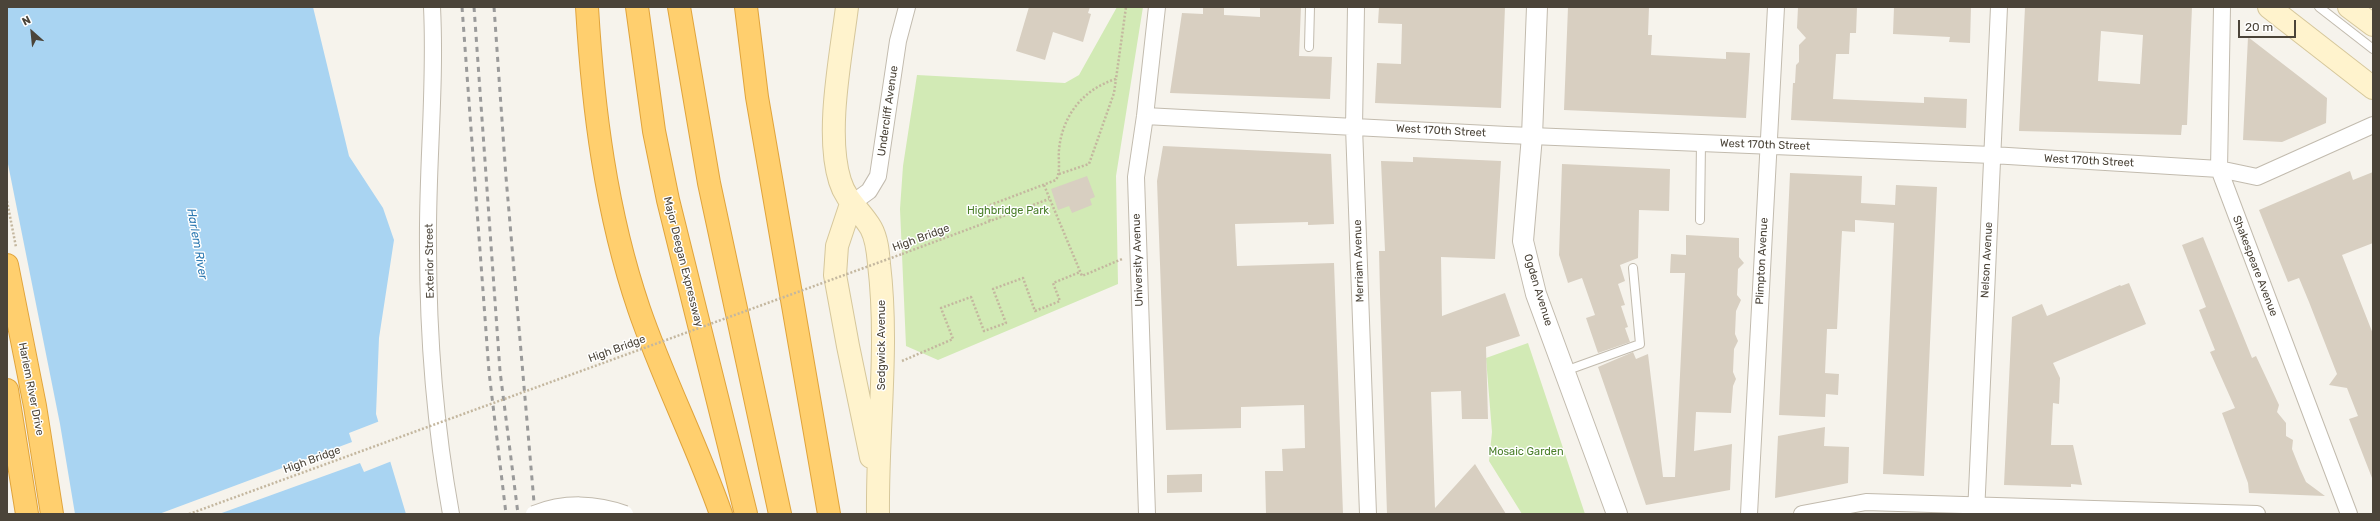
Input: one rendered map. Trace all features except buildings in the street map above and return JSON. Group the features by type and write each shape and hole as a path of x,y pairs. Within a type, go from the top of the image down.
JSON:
{"highway":[{"path":"587,7 592,79 602,153 627,269 651,342 721,514"},
{"name":"Major Deegan Expressway","path":"637,7 654,131 668,200 746,514"},
{"path":"680,7 709,183 780,514"},
{"path":"747,8 758,105 829,514"},
{"name":"Harlem River Drive","path":"7,265 35,406 52,514"},
{"path":"7,390 27,514"}],"main road":[{"name":"Sedgwick Avenue","path":"846,7 838,74 835,138 839,179 851,204 866,221 874,234 880,276 883,363 877,504"},
{"path":"2269,7 2373,88"},
{"path":"2349,7 2373,26"},
{"name":"Sedgwick Avenue","path":"851,204 837,246 836,275 877,504"}],"street":[{"name":"Exterior Street","path":"432,7 434,93 428,246 433,384 451,514"},
{"name":"Undercliff Avenue","path":"851,204 869,191 878,176 898,41 907,7"},
{"name":"University Avenue","path":"1147,514 1137,252 1136,177 1145,116 1157,7"},
{"name":"Merriam Avenue","path":"1356,7 1354,127 1368,514"},
{"name":"Ogden Avenue","path":"1537,7 1532,136 1523,241 1536,294 1616,514"},
{"name":"Plimpton Avenue","path":"1749,514 1776,7"},
{"name":"Nelson Avenue","path":"1976,510 1999,7"},
{"name":"Shakespeare Avenue","path":"2222,7 2219,169 2349,514"},
{"name":"West 170th Street","path":"1145,116 1532,136 1992,155 2219,169 2257,177 2373,125"},
{"path":"1802,514 1836,511 1866,502 1976,510 2257,514"},
{"path":"534,514 551,508 585,505 625,514"}],"lane":[{"path":"1310,7 1310,47"},
{"path":"2319,7 2373,49"},
{"path":"1700,220 1701,142"},
{"path":"1565,371 1640,344 1633,268"}],"path":[{"path":"1059,174 1089,164 1114,93 1126,7"},
{"path":"990,221 985,207 1056,180 1059,174 1059,144 1063,129 1070,114 1091,89 1116,79"},
{"path":"1044,185 1082,276 1137,252"},
{"name":"High Bridge","path":"189,514 1049,199"},
{"path":"902,361 953,339 941,308 971,297 984,331 1006,323 993,289 1022,278 1035,311 1060,301 1053,282 1080,272"}],"green space":[{"name":"Highbridge Park","path":"1117,7 1143,7 1116,176 1118,284 938,360 906,346 900,209 903,166 917,75 1065,83 1079,75"},
{"name":"Mosaic Garden","path":"1528,343 1585,514 1522,514 1489,461 1492,432 1486,358"}],"water":[{"name":"Harlem River","path":"7,7 313,7 349,156 383,208 394,240 379,338 376,414 406,514 75,514 60,424 7,159"}],"pier":[{"path":"380,421 392,461 364,472 360,463 219,514 159,514 352,442 349,433"}],"railway":[{"path":"462,7 489,372 506,514"},
{"path":"474,7 500,371 518,514"},
{"path":"494,7 506,177 535,514"}]}
